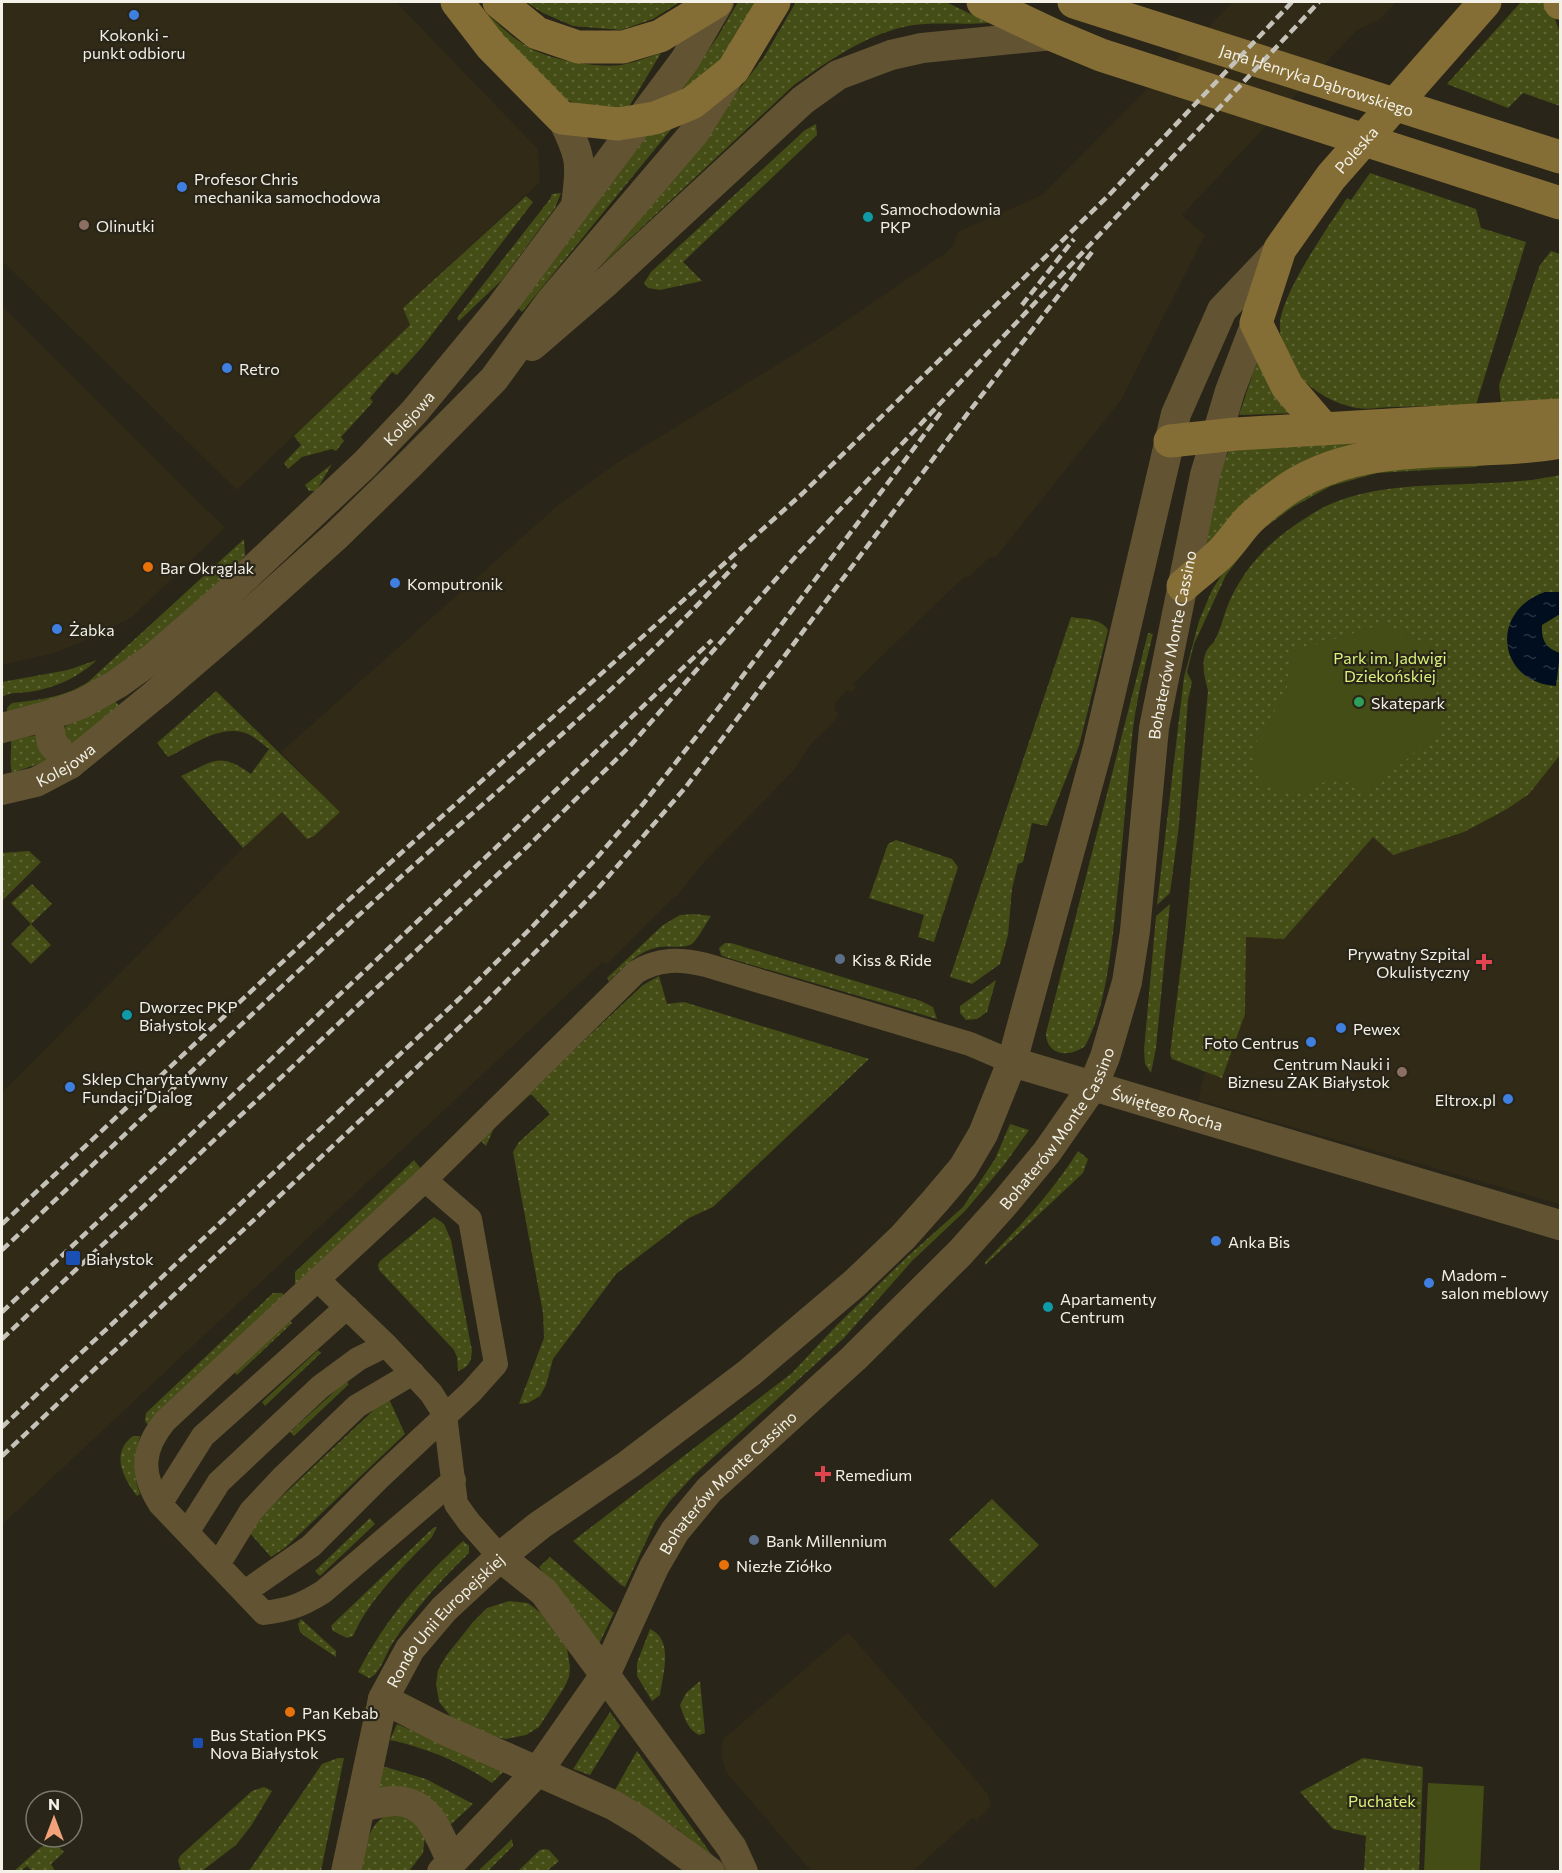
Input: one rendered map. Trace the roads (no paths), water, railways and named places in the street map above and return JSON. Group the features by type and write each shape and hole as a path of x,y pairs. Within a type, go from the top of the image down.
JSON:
{"main road":[{"path":"457,2 491,46 562,118 601,124 637,122 655,118 692,103 733,70 774,2"},
{"path":"499,2 537,33 578,47 623,47 660,36 717,2"},
{"path":"983,2 1101,55 1560,203"},
{"name":"Jana Henryka Dąbrowskiego","path":"1074,2 1560,157"},
{"name":"Poleska","path":"1256,323 1280,249 1331,177 1485,2"},
{"path":"1256,323 1287,386 1324,429"},
{"path":"1170,441 1215,436 1560,415"},
{"path":"1183,586 1221,553 1249,520 1280,495 1312,474 1344,462 1379,455 1533,447 1560,442"}],"street":[{"name":"Kolejowa","path":"2,728 81,704 152,659 227,594 365,464 415,411 501,307 685,60 717,2"},
{"path":"494,380 604,284 803,100 838,75 891,55 922,48 1053,35"},
{"name":"Kolejowa","path":"2,790 36,782 70,764 165,686 337,535 494,380 550,302 695,132 733,70"},
{"path":"562,118 578,154 580,176 576,205"},
{"name":"Poleska","path":"1170,441 1176,414 1222,310 1280,249"},
{"name":"Poleska","path":"1215,436 1256,323"},
{"name":"Bohaterów Monte Cassino","path":"605,1675 654,1567 675,1531 688,1515 709,1490 854,1358 960,1253 1047,1152 1093,1086 1105,1057 1127,982 1135,931 1154,728 1204,475 1215,436"},
{"path":"317,1279 413,1372 431,1393 445,1415 456,1504 500,1557 540,1525 629,1464 749,1373 871,1268 903,1237 963,1168 983,1134 1012,1062 1098,747 1170,441"},
{"path":"47,716 52,743 70,764"},
{"name":"Świętego Rocha","path":"160,1504 150,1488 147,1455 153,1436 165,1421 425,1180 636,972 648,965 674,960 706,965 970,1044 1012,1062 1560,1225"},
{"path":"245,1592 311,1546 471,1392 496,1364 470,1219 425,1180"},
{"path":"346,1307 203,1436 160,1504 264,1612 291,1608 323,1592 454,1480"},
{"path":"188,1531 219,1482 311,1395 336,1373 386,1345"},
{"path":"219,1563 251,1511 282,1478 357,1406 413,1372"},
{"name":"Rondo Unii Europejskiej","path":"710,1872 644,1823 613,1805 440,1728 383,1699 410,1649 444,1609 500,1557 544,1592 732,1848 743,1872"},
{"path":"360,1807 393,1801 417,1805 432,1821 446,1866 538,1771 605,1675"},
{"path":"346,1872 383,1699"}],"water":[{"path":"1545,592 1560,592 1560,614 1542,625 1545,643 1560,653 1556,686 1536,682 1522,672 1512,660 1507,645 1508,629 1515,614 1527,601"}],"railway":[{"path":"2,1224 352,897 803,493 1109,195 1292,2"},
{"path":"2,1339 528,846 630,746 797,555 1319,2"},
{"path":"1022,305 1074,239"},
{"path":"2,1456 479,1009 594,893 685,788 1092,252"},
{"path":"2,1427 459,999 531,928 594,861 643,804 711,718 942,411"},
{"path":"2,1250 353,920 616,685 736,564"},
{"path":"2,1312 506,838 712,640"}],"place":[{"name":"Kokonki - punkt odbioru","path":"134,15"},
{"name":"Profesor Chris mechanika samochodowa","path":"182,187"},
{"name":"Samochodownia PKP","path":"868,217"},
{"name":"Olinutki","path":"84,225"},
{"name":"Retro","path":"227,368"},
{"name":"Bar Okrąglak","path":"148,567"},
{"name":"Komputronik","path":"395,583"},
{"name":"Żabka","path":"57,629"},
{"name":"Skatepark","path":"1359,702"},
{"name":"Kiss & Ride","path":"840,959"},
{"name":"Prywatny Szpital Okulistyczny","path":"1484,962"},
{"name":"Dworzec PKP Białystok","path":"127,1015"},
{"name":"Pewex","path":"1341,1028"},
{"name":"Foto Centrus","path":"1311,1042"},
{"name":"Centrum Nauki i Biznesu ŻAK Białystok","path":"1402,1072"},
{"name":"Sklep Charytatywny Fundacji Dialog","path":"70,1087"},
{"name":"Eltrox.pl","path":"1508,1099"},
{"name":"Anka Bis","path":"1216,1241"},
{"name":"Białystok","path":"73,1258"},
{"name":"Madom - salon meblowy","path":"1429,1283"},
{"name":"Apartamenty Centrum","path":"1048,1307"},
{"name":"Remedium","path":"823,1474"},
{"name":"Bank Millennium","path":"754,1540"},
{"name":"Niezłe Ziółko","path":"724,1565"},
{"name":"Pan Kebab","path":"290,1712"},
{"name":"Bus Station PKS Nova Białystok","path":"198,1743"}],"park label":[{"name":"Park im. Jadwigi Dziekońskiej","path":"1390,666"},
{"name":"Puchatek","path":"1382,1800"}]}
